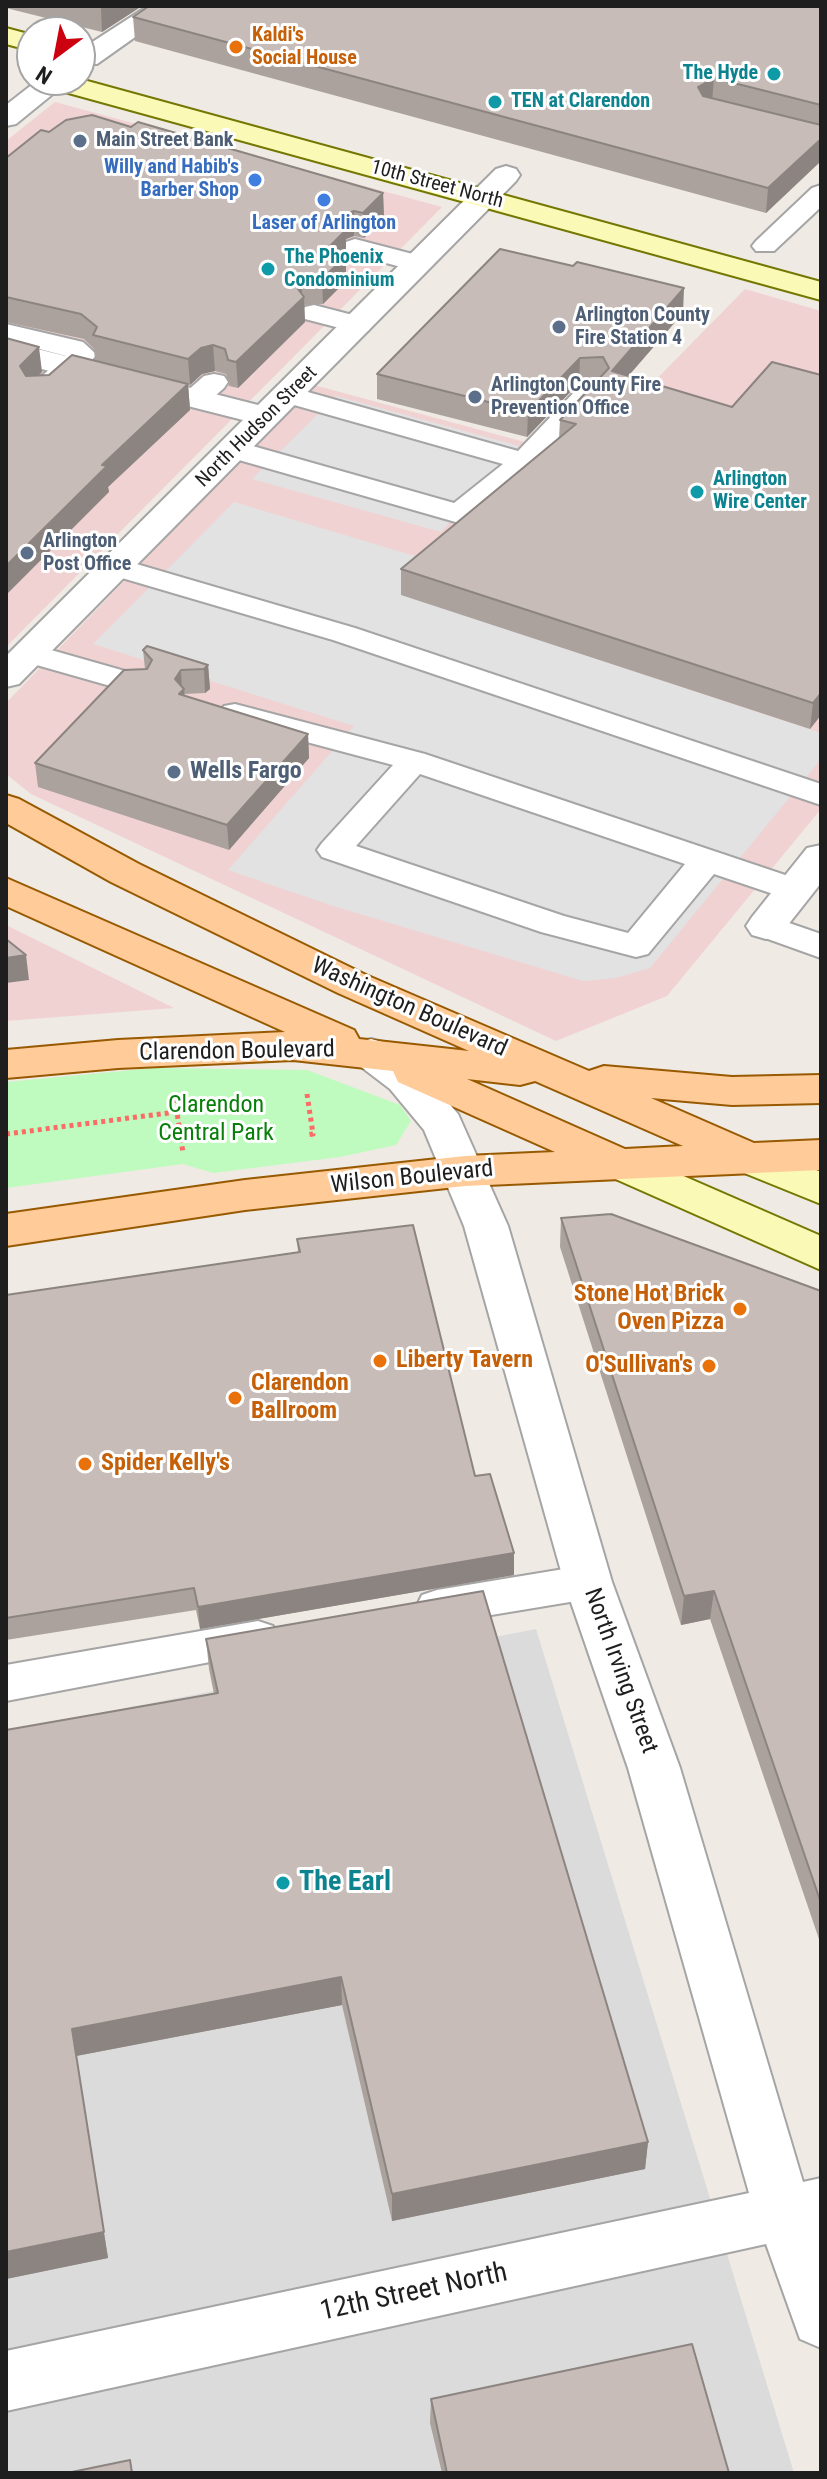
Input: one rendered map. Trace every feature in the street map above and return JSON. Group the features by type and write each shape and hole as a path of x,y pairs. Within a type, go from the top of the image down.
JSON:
{"main road":[{"path":"96,62 115,66"},
{"name":"10th Street North","path":"96,89 500,180 821,291"},
{"path":"688,225 821,262"},
{"name":"Washington Boulevard","path":"6,807 125,873 273,946 821,1189"},
{"path":"6,890 61,918 821,1254"},
{"name":"Clarendon Boulevard","path":"6,1064 214,1048 293,1046 563,1076"},
{"path":"563,1076 732,1091 821,1089"},
{"name":"Wilson Boulevard","path":"6,1230 245,1195 465,1171 821,1155"}],"street":[{"path":"96,50 166,6"},
{"path":"6,118 34,96"},
{"name":"North Hudson Street","path":"18,664 279,406 500,180"},
{"path":"6,350 70,366 198,388 279,406"},
{"path":"766,926 821,857"},
{"name":"North Irving Street","path":"371,1053 426,1101 443,1124 465,1171 496,1257 588,1582 654,1768 802,2210 821,2319"},
{"name":"12th Street North","path":"6,2381 802,2210"}],"lane":[{"path":"765,246 821,193"},
{"path":"355,247 419,264"},
{"path":"314,313 359,325"},
{"path":"6,332 81,352 83,358 39,393"},
{"path":"235,450 459,514 524,461 591,391"},
{"path":"279,406 524,461"},
{"path":"116,567 344,634 821,795"},
{"path":"18,664 135,684"},
{"path":"210,707 414,761 794,890"},
{"path":"414,761 334,850 553,924 636,946 707,860"},
{"path":"766,926 821,947"},
{"path":"395,1614 588,1582"},
{"path":"6,1683 301,1631"}],"path":[{"path":"299,1136 313,1134 305,1080"},
{"path":"173,1087 183,1155"},
{"path":"6,1134 176,1112"},
{"path":"169,1157 198,1153"}],"shaded area":[{"path":"55,102 442,207 6,647 6,141"},
{"path":"745,289 821,311 821,809 667,996 556,1041 31,794 6,774 6,703 314,385 580,457"},
{"path":"336,396 519,446 441,532 252,479"},
{"path":"234,502 438,563 402,595 821,733 821,759 650,968 616,978 583,981 330,905 228,870 354,726 93,644"},
{"path":"6,925 174,1008 6,1021"},
{"path":"536,1629 794,2473 6,2473 6,1731"}],"green space":[{"name":"Clarendon Central Park","path":"154,1068 307,1070 400,1105 411,1121 396,1145 340,1157 213,1173 183,1164 6,1188 6,1082"}],"building":[{"path":"149,6 821,6 821,105 714,78 698,87 703,96 821,125 821,139 768,188 133,17"},
{"name":"The Phoenix Condominium","path":"92,115 131,127 138,122 383,193 363,213 354,211 343,215 339,222 346,230 325,251 346,256 322,279 302,280 298,289 304,297 236,362 228,360 225,349 213,345 201,348 188,359 93,335 97,327 81,314 6,297 6,158 41,130 49,132 66,120"},
{"path":"500,249 573,266 577,262 684,288 612,371 732,407 772,362 821,375 821,693 813,703 401,569 576,424 560,420 609,368 603,357 580,358 528,412 377,374"},
{"path":"6,338 39,347 20,366 26,376 49,375 72,355 188,384 102,465 107,466 6,566"},
{"name":"Wells Fargo","path":"147,646 208,665 204,669 181,670 175,679 184,689 179,694 308,734 227,825 35,763 124,670 147,669 152,660 143,650"},
{"path":"6,939 26,955 6,958"},
{"path":"611,1214 821,1291 821,1903 714,1591 684,1596 561,1218"},
{"path":"413,1225 475,1476 490,1474 514,1553 198,1607 194,1588 6,1618 6,1295 300,1252 297,1239"},
{"name":"The Earl","path":"483,1591 648,2142 392,2194 341,1977 72,2029 104,2232 6,2252 6,1730 218,1693 206,1639"},
{"path":"692,2344 729,2473 447,2473 431,2399"},
{"path":"130,2460 132,2473 67,2473"}],"place":[{"name":"Kaldi's Social House","path":"236,47"},
{"name":"The Hyde","path":"774,74"},
{"name":"TEN at Clarendon","path":"495,102"},
{"name":"Main Street Bank","path":"80,141"},
{"name":"Willy and Habib's Barber Shop","path":"255,180"},
{"name":"Laser of Arlington","path":"324,200"},
{"name":"The Phoenix Condominium","path":"268,269"},
{"name":"Arlington County Fire Station 4","path":"559,327"},
{"name":"Arlington County Fire Prevention Office","path":"475,397"},
{"name":"Arlington Wire Center","path":"697,492"},
{"name":"Arlington Post Office","path":"27,553"},
{"name":"Wells Fargo","path":"174,772"},
{"name":"Stone Hot Brick Oven Pizza","path":"740,1309"},
{"name":"Liberty Tavern","path":"380,1361"},
{"name":"O'Sullivan's","path":"709,1366"},
{"name":"Clarendon Ballroom","path":"235,1398"},
{"name":"Spider Kelly's","path":"85,1464"},
{"name":"The Earl","path":"283,1883"}]}
